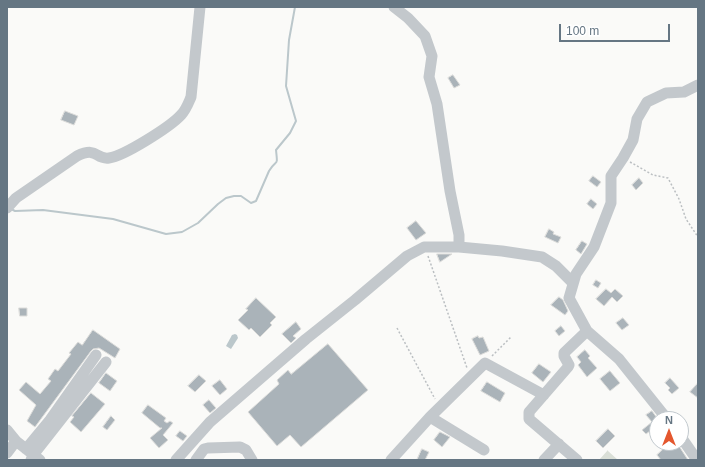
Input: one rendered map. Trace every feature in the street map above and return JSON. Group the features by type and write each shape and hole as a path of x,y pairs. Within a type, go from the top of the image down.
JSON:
{"street":[{"path":"9,206 77,156 86,152 94,152 102,157 108,158 121,154 147,140 179,117 186,109 191,97 200,7"},
{"path":"394,7 408,18 425,36 432,56 429,78 437,104 450,191 459,235 459,248"},
{"path":"661,411 619,359 587,331 569,298 576,274 594,247 611,203 610,176 623,158 633,140 638,119 647,102 666,93 684,92 698,85"},
{"path":"176,460 210,422 306,339 355,300 406,256 424,248 459,248 502,251 542,257 556,266 573,283"},
{"path":"577,460 529,419 529,412 568,367 569,365 564,353 587,331"},
{"path":"7,430 32,456 96,355"},
{"path":"53,422 106,362"},
{"path":"391,460 430,417 485,363 544,395"},
{"path":"430,417 484,450"},
{"path":"7,453 16,441"},
{"path":"544,460 559,444"},
{"path":"196,460 204,449 240,447 246,450 252,460"},
{"path":"689,448 697,460"}],"path":[{"path":"623,158 654,175 668,178 679,199 686,219 698,237"},
{"path":"424,248 471,377"},
{"path":"397,328 440,408"},
{"path":"485,363 511,337"}],"shaded area":[{"path":"235,334 238,338 231,349 226,346 232,335"},
{"path":"608,451 618,460 599,460"}],"building":[{"path":"453,75 460,85 454,88 448,78"},
{"path":"65,111 78,116 74,125 61,120"},
{"path":"593,176 601,182 597,187 589,181"},
{"path":"639,178 643,183 636,190 632,185"},
{"path":"591,199 597,204 593,209 587,204"},
{"path":"416,221 426,233 416,240 407,228"},
{"path":"549,229 554,232 553,234 561,237 558,243 545,237"},
{"path":"582,241 587,244 581,254 576,250"},
{"path":"437,254 452,254 440,262"},
{"path":"596,280 601,283 598,288 593,285"},
{"path":"606,289 611,293 615,289 623,296 617,302 612,297 604,306 596,299"},
{"path":"559,297 563,300 568,311 565,315 551,305"},
{"path":"256,298 276,317 270,323 272,325 260,337 251,328 249,330 238,320 248,310 246,309"},
{"path":"19,308 27,308 27,316 20,316"},
{"path":"623,318 629,325 622,330 616,323"},
{"path":"296,322 301,329 293,336 296,338 291,343 282,334"},
{"path":"561,326 565,331 559,336 555,331"},
{"path":"93,330 120,349 115,358 99,348 93,349 35,427 27,421 36,405 19,390 26,382 40,394 51,381 48,379 55,369 58,371 78,342 82,345"},
{"path":"478,336 479,338 483,337 489,351 480,355 472,339"},
{"path":"328,344 368,390 301,447 290,435 277,446 248,412 279,384 277,380 288,370 291,374"},
{"path":"585,350 590,356 588,358 597,368 587,377 578,365 581,362 577,357"},
{"path":"539,364 551,372 543,382 532,373"},
{"path":"610,371 620,383 610,391 600,379"},
{"path":"106,373 117,381 110,391 99,383"},
{"path":"199,375 206,381 195,392 188,386"},
{"path":"670,378 679,388 672,394 668,390 670,388 665,383"},
{"path":"220,380 227,389 220,395 212,386"},
{"path":"487,382 505,393 500,402 481,391"},
{"path":"698,383 698,398 690,392"},
{"path":"91,393 105,404 81,432 70,422 74,417 72,416"},
{"path":"209,400 216,408 210,413 203,405"},
{"path":"148,405 166,418 164,421 167,423 170,421 173,423 163,435 168,440 159,448 150,438 162,428 142,413"},
{"path":"111,416 115,420 107,430 103,427"},
{"path":"649,424 649,432 646,434 642,430"},
{"path":"608,429 615,436 603,448 596,441"},
{"path":"180,431 187,436 183,441 176,436"},
{"path":"440,432 450,437 442,447 434,440"},
{"path":"422,449 429,452 425,460 417,460"},
{"path":"661,451 682,451 688,460 661,460 657,455"}],"waterway":[{"path":"11,209 15,211 43,210 113,219 166,234 182,232 198,223 226,198 241,196 251,203 256,201 269,171 277,161 276,150 290,133 296,121 286,86 289,40 295,7"}]}
